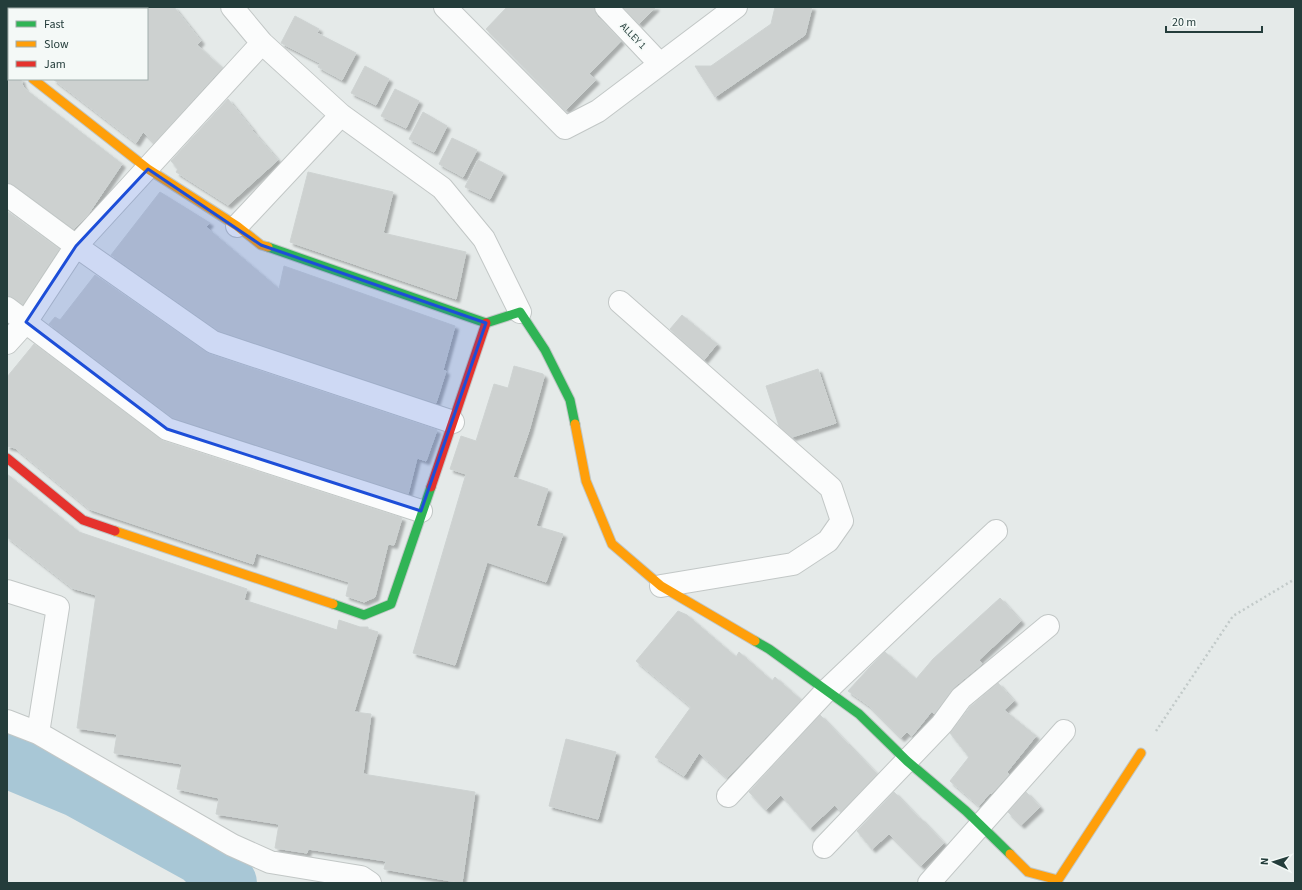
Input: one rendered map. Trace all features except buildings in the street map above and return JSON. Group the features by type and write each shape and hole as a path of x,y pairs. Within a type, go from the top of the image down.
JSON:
{"street":[{"path":"232,7 262,43 341,115 442,188 484,240 520,312 545,350 570,400 586,481 612,544 661,586 769,649 858,714 907,761 966,811 1028,872 1058,880 1141,752"},
{"path":"446,7 565,128 598,111 736,7"},
{"name":"ALLEY 1","path":"606,7 660,64"},
{"path":"7,343 26,322 76,246 262,43"},
{"path":"34,80 148,169 237,226 261,245 486,323 520,312"},
{"path":"237,226 341,115"},
{"path":"7,195 76,246 213,342 453,422"},
{"path":"620,302 831,488 842,521 828,541 793,564 661,586"},
{"path":"7,308 167,429 421,511"},
{"path":"7,458 83,520 364,615 391,604 421,511 486,323"},
{"path":"728,796 827,690 906,614 996,531"},
{"path":"7,591 58,607 38,733"},
{"path":"824,847 942,724 961,698 1048,626"},
{"path":"7,721 38,733 232,846 270,862 361,877 370,883"},
{"path":"929,883 1064,730"}],"path":[{"path":"1141,752 1233,616 1295,579"}],"highlighted area":[{"path":"148,169 261,245 486,323 421,511 167,429 26,322 76,246"}],"waterway":[{"path":"7,759 79,789 201,856 228,883"}],"traffic: fast":[{"path":"268,247 486,323 520,312 545,350 570,400 575,424"},
{"path":"333,604 364,615 391,604 431,487"},
{"path":"755,641 769,649 859,714 907,761 966,811 1010,854"}],"traffic: slow":[{"path":"34,80 148,169 237,226 261,245 268,247"},
{"path":"575,424 586,481 612,544 661,586 755,641"},
{"path":"115,531 333,604"},
{"path":"1010,854 1028,872 1058,880 1141,753"}],"traffic: jam":[{"path":"431,487 486,323"},
{"path":"7,458 83,520 115,531"}]}
